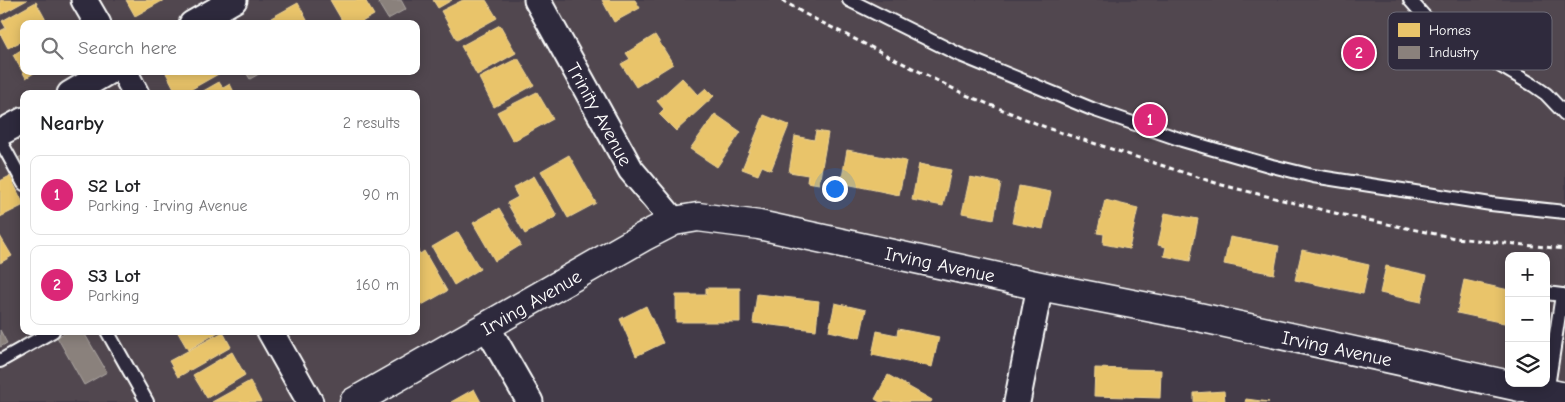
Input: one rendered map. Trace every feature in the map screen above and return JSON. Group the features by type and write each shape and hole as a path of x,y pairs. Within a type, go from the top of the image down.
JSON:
{"street":[{"path":"84,0 96,20"},
{"path":"199,20 234,0"},
{"name":"Trinity Avenue","path":"537,0 631,170 674,222"},
{"path":"77,90 102,75"},
{"path":"126,75 134,90"},
{"path":"0,133 20,122"},
{"name":"Irving Avenue","path":"354,402 643,237 674,222 698,217 759,225 1040,286 1194,316 1556,395"},
{"path":"1017,402 1040,286"},
{"path":"487,327 530,402"},
{"path":"272,335 310,402"}],"lane":[{"path":"849,0 958,54 1092,110 1182,140 1313,176 1492,204 1565,212"},
{"path":"1410,0 1420,12"},
{"path":"1509,70 1546,94 1565,114"},
{"path":"0,140 20,177"},
{"path":"1550,294 1563,296 1556,395"},
{"path":"0,361 46,335"},
{"path":"109,335 147,402"}],"shaded area":[{"path":"0,0 1565,0 1565,397 1517,387 1550,387 1550,252 1505,252 1505,385 698,217 354,402 0,402"}],"building: Homes":[{"path":"0,0 27,0 0,15"},
{"path":"126,0 164,0 135,16"},
{"path":"330,0 365,0 374,15 365,20 342,20"},
{"path":"433,0 452,0 438,8"},
{"path":"463,0 486,0 497,18 457,40 441,11"},
{"path":"602,0 635,0 640,8 614,22"},
{"path":"36,2 46,20 20,20 20,42 8,48 0,33 0,31 6,28 2,21"},
{"path":"298,3 307,20 272,20 271,18"},
{"path":"500,25 516,53 477,75 461,46"},
{"path":"655,35 673,64 636,87 621,64 630,59 626,53"},
{"path":"20,51 20,67 13,55"},
{"path":"518,58 534,85 494,107 479,78"},
{"path":"167,75 216,75 190,90 175,90"},
{"path":"682,78 698,95 706,88 714,96 676,131 659,114 664,109 657,101"},
{"path":"219,82 223,88 230,84 233,90 205,90"},
{"path":"537,92 553,119 513,141 497,112"},
{"path":"715,114 741,132 717,167 690,149"},
{"path":"764,115 789,125 771,170 762,166 758,175 742,169"},
{"path":"816,131 828,133 819,184 807,182 808,175 789,172 795,136 814,140"},
{"path":"847,150 906,161 899,195 841,183"},
{"path":"569,155 596,203 568,218 541,171"},
{"path":"919,164 951,170 943,206 912,200"},
{"path":"10,176 20,197 20,207 0,217 0,181"},
{"path":"534,176 557,216 525,234 507,203 518,197 513,188"},
{"path":"970,177 1001,183 994,219 962,213"},
{"path":"1019,186 1051,192 1043,229 1012,223"},
{"path":"1105,200 1138,208 1129,249 1103,244 1104,234 1097,233"},
{"path":"499,208 521,245 495,261 473,223"},
{"path":"1165,213 1198,219 1190,261 1164,256 1166,247 1158,245"},
{"path":"458,232 480,269 454,285 432,247"},
{"path":"0,236 12,256 0,263"},
{"path":"1230,237 1279,246 1274,274 1224,264"},
{"path":"1302,250 1369,265 1363,294 1295,280"},
{"path":"424,251 447,291 420,306 420,254"},
{"path":"1386,266 1427,275 1421,302 1380,293"},
{"path":"1464,280 1505,289 1505,323 1457,313"},
{"path":"706,288 740,288 740,322 676,322 676,295 706,295"},
{"path":"757,294 819,301 816,330 753,323"},
{"path":"835,303 866,310 860,338 829,331"},
{"path":"646,306 663,343 636,356 620,319"},
{"path":"898,329 939,337 932,367 872,355 877,331 897,335"},
{"path":"179,335 213,335 188,350"},
{"path":"217,335 225,335 231,347 178,377 169,361"},
{"path":"232,352 245,375 207,398 193,375"},
{"path":"1095,368 1161,370 1160,398 1094,396"},
{"path":"888,375 932,400 931,402 880,402 875,399"},
{"path":"250,381 261,402 212,402"},
{"path":"474,389 481,402 451,402"},
{"path":"1224,391 1225,402 1194,402 1194,393"},
{"path":"1246,399 1269,402 1245,402"}],"building: Industry":[{"path":"378,0 401,0 406,9 388,19"},
{"path":"248,75 257,75 250,79"},
{"path":"0,330 7,343 0,347"},
{"path":"61,335 85,335 107,372 84,385 57,337"}],"place":[{"name":"S3 Lot","path":"1359,53"},
{"name":"S2 Lot","path":"1150,120"}]}
